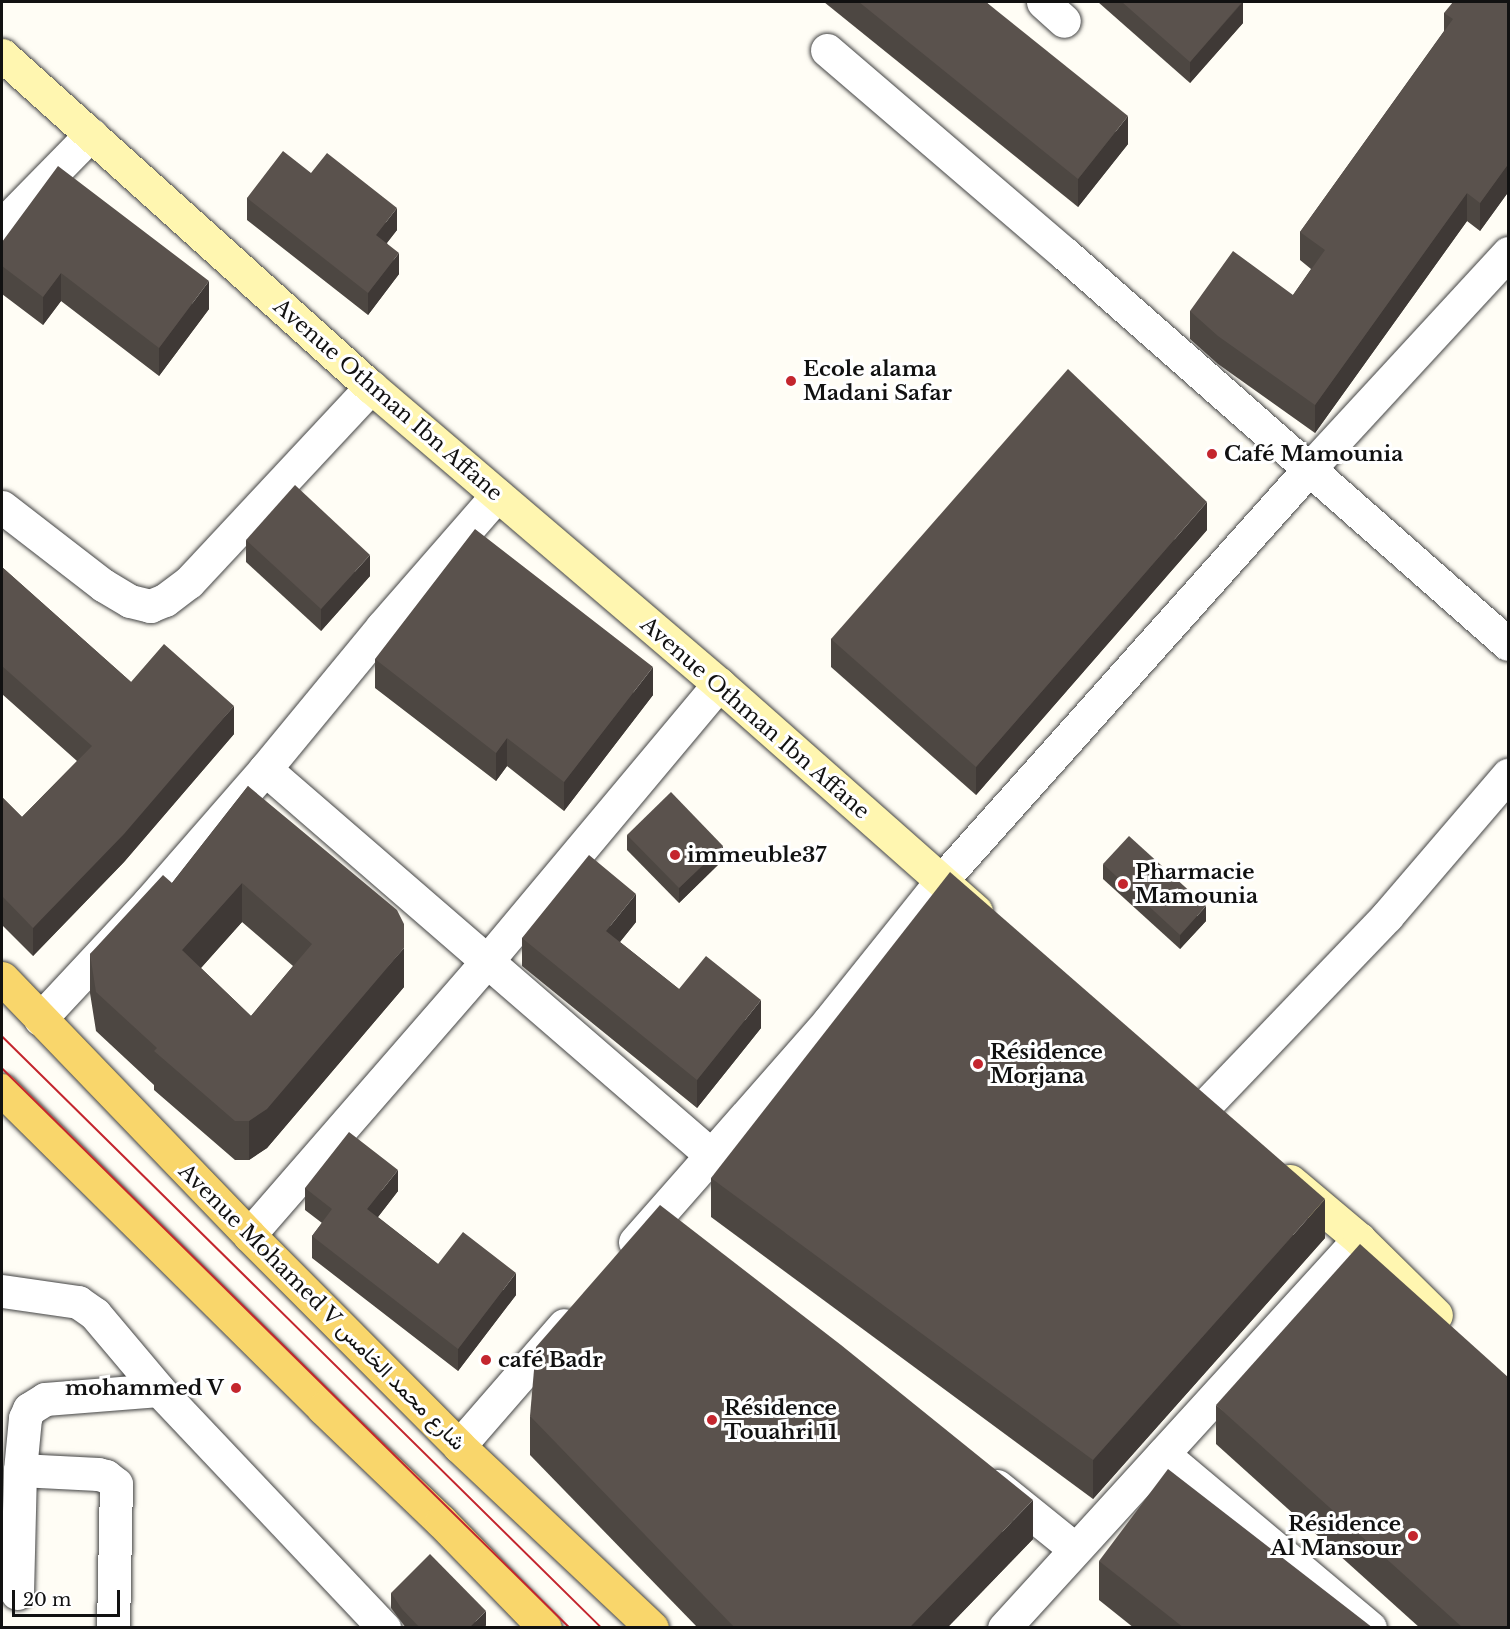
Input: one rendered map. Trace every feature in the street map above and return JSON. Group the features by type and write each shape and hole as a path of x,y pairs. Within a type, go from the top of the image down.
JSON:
{"main road":[{"name":"Avenue Mohamed V شارع محمد الخامس","path":"2,978 249,1235 459,1446 652,1628"},
{"path":"2,1090 323,1408 441,1521 540,1626"}],"street":[{"path":"827,50 1074,261 1509,644"},
{"name":"Avenue Othman Ibn Affane","path":"2,55 371,387 719,684 995,927"},
{"path":"2,225 91,134"},
{"path":"618,1262 710,1154 829,1021 941,881 1309,469 1509,253"},
{"path":"2,507 103,585 130,601 150,606 165,600 189,582 371,387"},
{"path":"40,1019 150,901 497,495"},
{"path":"249,1235 488,960 719,684"},
{"path":"265,769 710,1154"},
{"path":"1178,1086 1213,1116 1509,775"},
{"path":"1267,1162 1359,1239 1458,1336"},
{"path":"656,1218 684,1239"},
{"path":"1004,1628 1359,1239"},
{"path":"2,1291 78,1302 86,1306 159,1390 384,1628"},
{"path":"459,1446 580,1306"},
{"path":"17,1593 20,1470 25,1418 36,1402 45,1399 159,1390"},
{"path":"1163,1454 1370,1628"},
{"path":"973,1466 1075,1549"},
{"path":"20,1470 98,1474 106,1476 116,1484 113,1628"}],"building":[{"path":"859,2 986,2 1128,116 1078,179"},
{"path":"1122,2 1242,2 1190,62"},
{"path":"1453,2 1505,2 1509,4 1509,163 1480,203 1467,193 1315,405 1218,336 1190,311 1233,251 1293,295 1325,250 1300,232 1453,19 1444,13"},
{"path":"283,151 311,173 327,153 397,208 376,235 399,253 368,293 247,198"},
{"path":"58,166 209,281 159,348 61,273 43,297 2,266 2,242"},
{"path":"1068,369 1207,502 976,767 831,639"},
{"path":"295,485 370,555 321,609 246,540"},
{"path":"475,529 653,667 564,782 507,738 496,753 375,659"},
{"path":"2,567 131,682 164,644 234,706 124,834 33,928 2,896 2,797 22,817 92,746 2,666"},
{"path":"248,786 397,910 404,924 404,948 267,1109 249,1121 235,1121 154,1051 157,1048 96,992 90,954 163,875 172,883","holes":["242,883 312,944 251,1016 182,950"]},
{"name":"immeuble37","path":"671,792 723,846 679,888 627,835"},
{"path":"1129,836 1206,906 1180,935 1103,864"},
{"path":"589,855 636,894 606,931 679,989 706,956 761,1000 697,1080 522,938"},
{"name":"Résidence Morjana","path":"950,872 1325,1199 1093,1460 711,1178"},
{"path":"349,1132 398,1170 367,1209 438,1264 463,1232 516,1273 458,1349 312,1236 332,1209 305,1188"},
{"name":"Résidence Touahri 11","path":"660,1205 841,1345 1033,1500 909,1628 735,1628 530,1416 536,1347"},
{"name":"Résidence Al Mansour","path":"1360,1244 1509,1378 1509,1628 1463,1628 1216,1405"},
{"path":"1168,1469 1373,1628 1184,1628 1099,1561"},
{"path":"430,1554 486,1611 469,1628 420,1628 391,1593"}],"tram line":[{"path":"2,1036 602,1628"},
{"path":"2,1068 570,1628"}],"place":[{"name":"Ecole alama Madani Safar","path":"791,381"},
{"name":"Café Mamounia","path":"1212,454"},
{"name":"immeuble37","path":"675,855"},
{"name":"Pharmacie Mamounia","path":"1123,884"},
{"name":"Résidence Morjana","path":"978,1064"},
{"name":"café Badr","path":"486,1360"},
{"name":"mohammed V","path":"236,1388"},
{"name":"Résidence Touahri 11","path":"712,1420"},
{"name":"Résidence Al Mansour","path":"1413,1536"}]}
